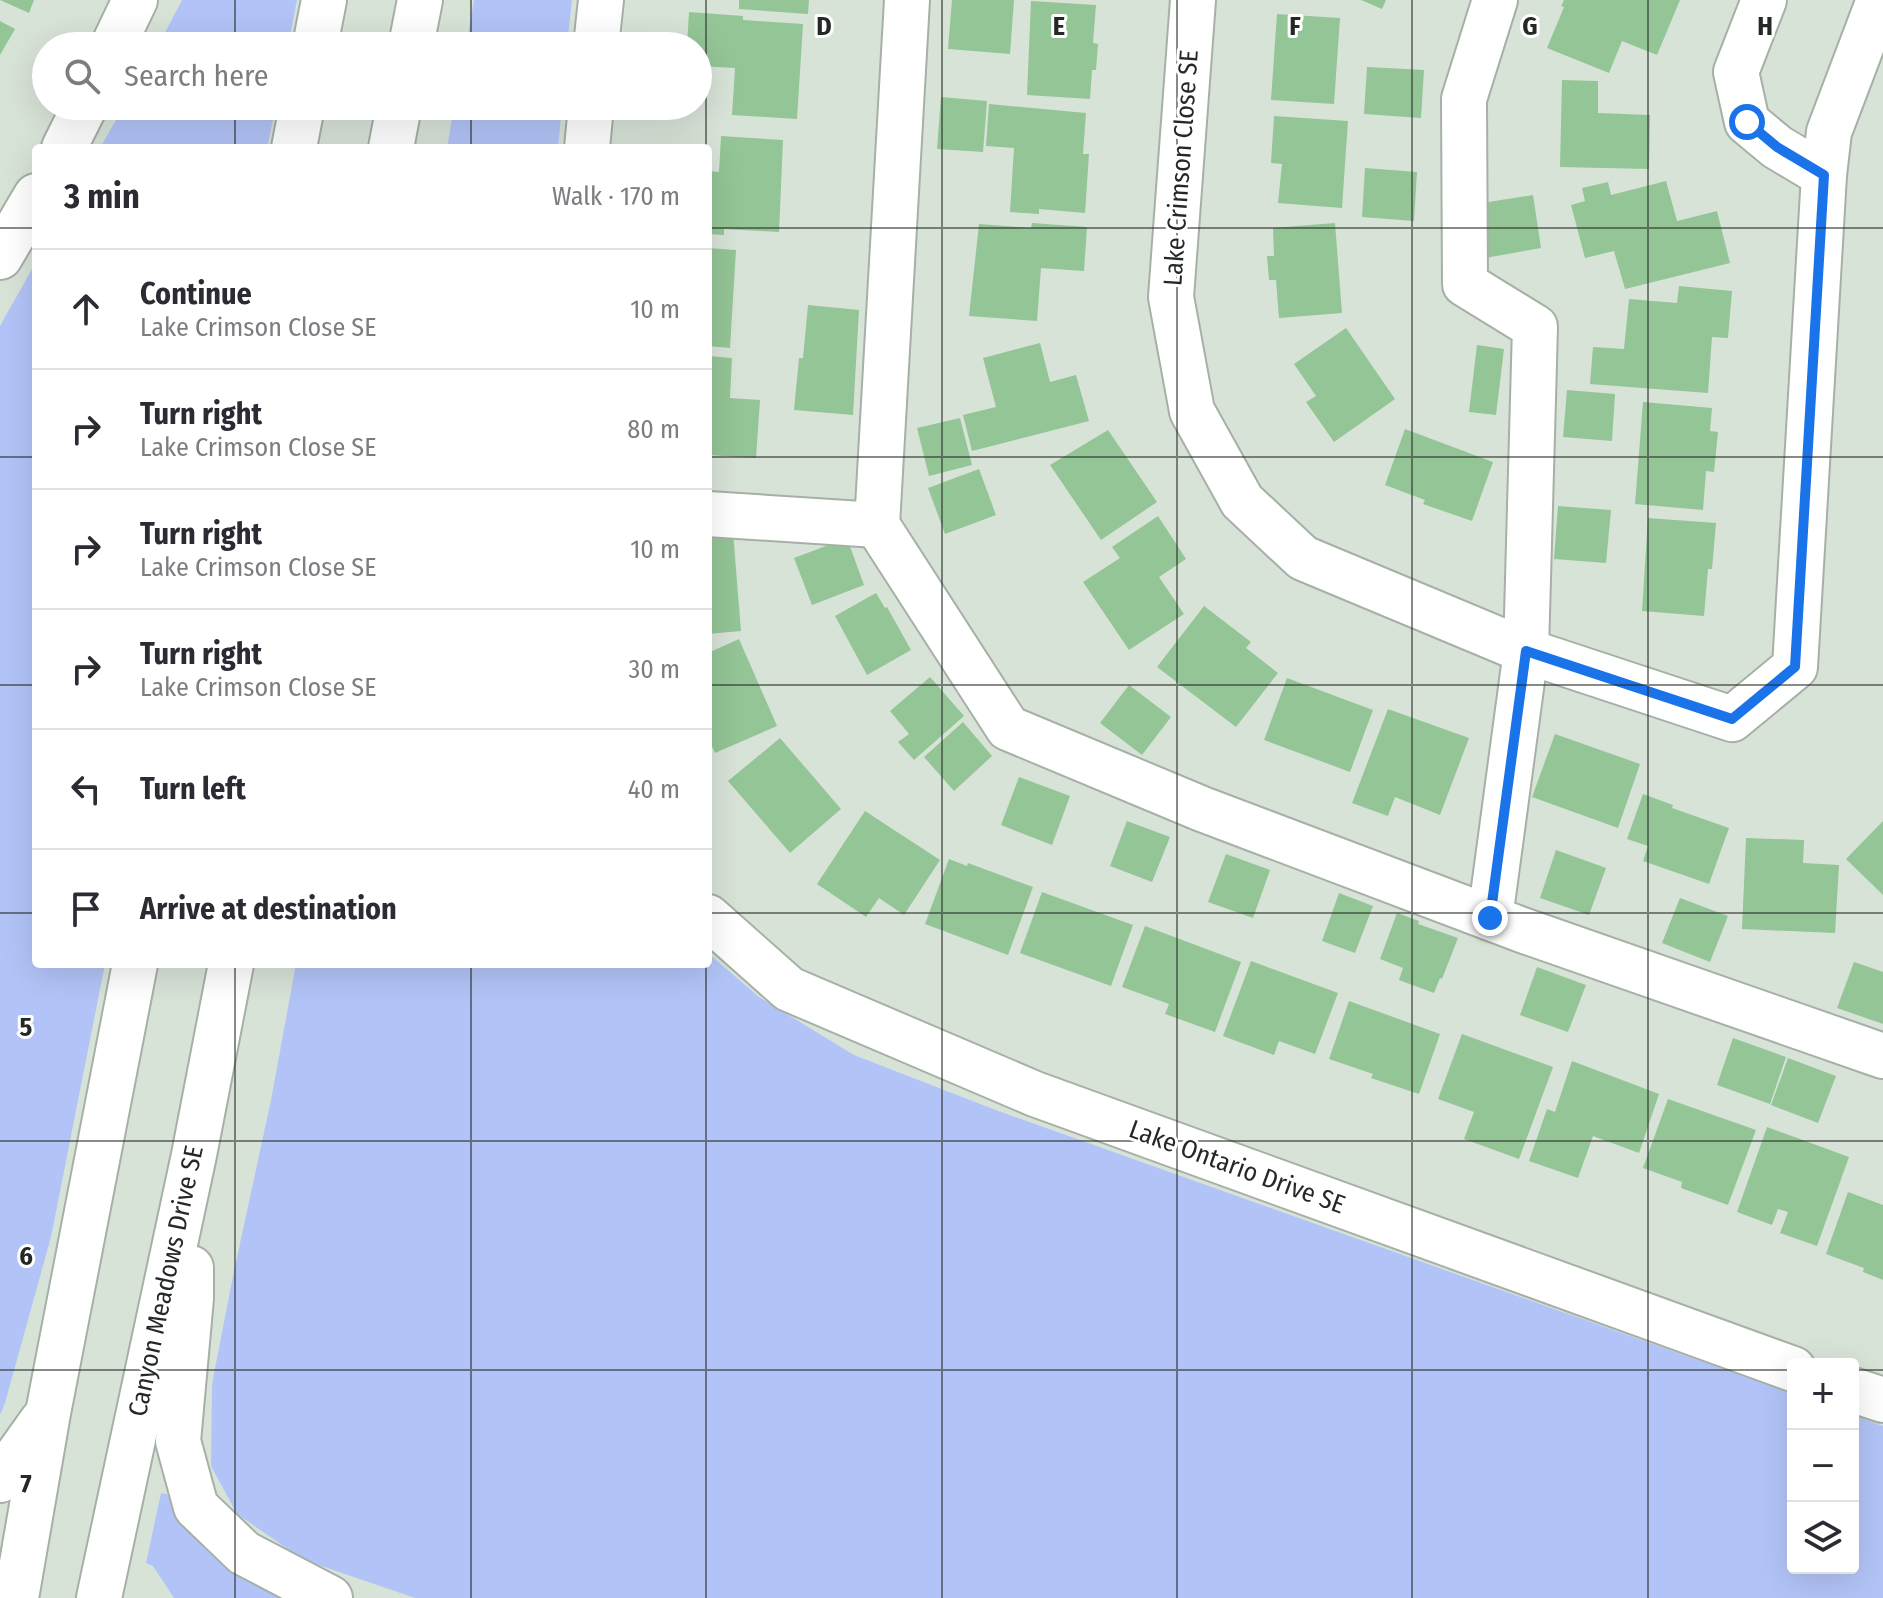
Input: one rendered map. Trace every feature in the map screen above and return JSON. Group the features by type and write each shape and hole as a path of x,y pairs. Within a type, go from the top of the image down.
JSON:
{"street":[{"path":"120,32 135,0"},
{"path":"318,32 324,0"},
{"path":"414,32 420,0"},
{"path":"598,32 601,0"},
{"path":"907,0 877,525 1008,728 1202,809 1490,918 1883,1056"},
{"name":"Lake Crimson Close SE","path":"1193,0 1171,297 1192,411 1242,501 1303,558 1526,651 1732,719 1795,667 1829,132 1879,0"},
{"path":"1490,918 1526,651 1535,327 1465,284 1464,99 1495,0"},
{"path":"1764,0 1736,72 1747,122 1777,147 1824,175"},
{"path":"66,144 78,120"},
{"path":"295,144 299,120"},
{"path":"392,144 396,120"},
{"path":"587,144 590,120"},
{"path":"0,257 32,203"},
{"path":"712,514 877,525"},
{"name":"Lake Ontario Drive SE","path":"712,921 789,989 1035,1094 1787,1367"},
{"path":"16,1598 48,1413 134,968"},
{"name":"Canyon Meadows Drive SE","path":"99,1598 194,1155 230,968"},
{"path":"194,1155 191,1298 178,1441 196,1507 244,1553 330,1598"},
{"path":"1859,1392 1883,1400"},
{"path":"0,1480 48,1413"}],"shaded area":[{"path":"182,0 297,0 291,32 165,32"},
{"path":"474,0 572,0 569,32 468,32"},
{"path":"116,120 273,120 268,144 102,144"},
{"path":"452,120 561,120 558,144 448,144"},
{"path":"32,269 32,968 104,968 51,1237 0,1415 0,326"},
{"path":"712,956 759,997 854,1055 993,1109 1787,1392 1787,1574 1859,1574 1859,1417 1883,1426 1883,1598 415,1598 304,1560 237,1514 211,1466 212,1384 295,968 712,968"},
{"path":"161,1493 181,1497 286,1598 174,1598 153,1566 146,1563"}],"building":[{"path":"0,0 34,0 29,13"},
{"path":"739,0 809,0 808,14 739,9"},
{"path":"952,0 1014,0 1010,54 948,49"},
{"path":"1361,0 1386,0 1382,9"},
{"path":"1564,0 1680,0 1657,55 1622,41 1609,73 1547,48"},
{"path":"1031,1 1096,5 1093,43 1098,44 1090,99 1027,95"},
{"path":"689,12 803,24 797,119 732,115 735,68 712,67 712,32 688,32"},
{"path":"1277,14 1340,18 1334,104 1271,100"},
{"path":"0,21 15,29 0,55"},
{"path":"1367,67 1424,70 1421,118 1364,114"},
{"path":"1562,80 1598,81 1598,113 1650,115 1649,169 1560,167"},
{"path":"941,97 987,101 983,152 937,149"},
{"path":"989,104 1086,113 1083,154 1089,154 1085,213 1039,209 1039,214 1010,212 1014,148 986,146"},
{"path":"1274,116 1348,121 1342,208 1278,203 1282,164 1271,163"},
{"path":"721,136 783,140 779,232 724,229 724,235 712,234 712,171 719,172"},
{"path":"1365,168 1417,172 1414,221 1362,217"},
{"path":"1666,181 1677,221 1717,211 1730,263 1625,289 1614,251 1585,258 1571,205 1585,201 1582,188 1608,182 1611,195"},
{"path":"1533,195 1541,248 1485,258 1476,204"},
{"path":"1032,223 1087,227 1084,271 1041,268 1037,321 969,316 979,224 1031,228"},
{"path":"1335,223 1342,313 1279,318 1276,280 1269,280 1267,256 1274,256 1273,228"},
{"path":"712,248 736,250 730,348 712,346"},
{"path":"1679,286 1732,291 1728,338 1712,337 1708,393 1590,384 1593,347 1624,349 1629,299 1677,303"},
{"path":"808,305 859,310 853,415 794,410"},
{"path":"1346,328 1395,399 1334,442 1306,402 1316,396 1294,364"},
{"path":"1040,343 1050,382 1076,375 1089,421 972,451 963,415 996,407 983,358"},
{"path":"1477,345 1504,349 1496,415 1469,412"},
{"path":"712,356 732,358 730,398 760,400 756,458 712,455"},
{"path":"1567,390 1615,394 1612,441 1563,437"},
{"path":"1643,402 1712,408 1710,431 1718,432 1714,472 1706,471 1703,510 1635,504"},
{"path":"960,418 972,465 929,476 917,428"},
{"path":"1405,429 1493,462 1472,521 1423,504 1425,500 1385,485"},
{"path":"1108,430 1157,502 1101,540 1050,465"},
{"path":"979,469 996,515 945,534 928,488"},
{"path":"1558,506 1611,510 1606,563 1554,559"},
{"path":"1158,516 1186,559 1159,577 1184,614 1129,650 1083,582 1120,558 1112,547"},
{"path":"1648,518 1716,523 1704,616 1642,611"},
{"path":"733,532 741,631 712,634 712,535"},
{"path":"847,538 864,585 812,605 794,558"},
{"path":"876,593 911,650 867,675 835,616"},
{"path":"1204,606 1251,642 1246,648 1278,673 1236,727 1157,667"},
{"path":"739,639 777,726 715,753 712,747 712,651"},
{"path":"930,677 964,716 914,760 898,742 909,734 890,711"},
{"path":"1287,678 1373,710 1350,772 1264,740"},
{"path":"1129,685 1171,717 1142,755 1100,723"},
{"path":"1388,709 1469,738 1440,815 1395,797 1388,816 1352,803"},
{"path":"963,722 992,756 954,791 924,757"},
{"path":"1555,734 1640,764 1618,828 1532,797"},
{"path":"780,738 841,809 790,853 728,781"},
{"path":"1019,777 1070,796 1052,845 1001,825"},
{"path":"1643,794 1729,828 1709,884 1643,861 1648,846 1627,839"},
{"path":"865,811 940,860 904,915 879,898 866,917 817,884"},
{"path":"1127,821 1170,837 1152,882 1110,866"},
{"path":"1883,821 1883,895 1846,859"},
{"path":"1746,838 1804,840 1803,863 1839,865 1835,933 1742,929"},
{"path":"1556,850 1606,868 1589,915 1540,898"},
{"path":"1226,854 1270,870 1253,918 1208,902"},
{"path":"949,859 1033,887 1008,955 925,924"},
{"path":"1042,892 1133,925 1111,986 1020,953"},
{"path":"1339,893 1373,906 1355,953 1322,941"},
{"path":"1680,898 1728,916 1710,962 1662,943"},
{"path":"1397,913 1458,938 1434,993 1399,980 1403,968 1380,959"},
{"path":"1145,926 1241,962 1215,1032 1165,1014 1169,1004 1122,987"},
{"path":"1251,961 1338,993 1315,1054 1279,1041 1274,1055 1223,1036"},
{"path":"1854,962 1883,972 1883,1024 1837,1008"},
{"path":"1537,967 1586,985 1568,1032 1520,1015"},
{"path":"1349,1001 1440,1034 1419,1094 1371,1078 1373,1074 1329,1059"},
{"path":"1462,1034 1553,1067 1519,1159 1464,1139 1474,1112 1438,1099"},
{"path":"1733,1038 1786,1057 1770,1104 1717,1085"},
{"path":"1788,1058 1836,1076 1818,1123 1771,1105"},
{"path":"1572,1061 1659,1094 1639,1153 1593,1136 1578,1178 1529,1161 1547,1109 1555,1112"},
{"path":"1668,1099 1756,1130 1728,1205 1681,1188 1682,1182 1643,1168"},
{"path":"1767,1127 1849,1157 1817,1246 1780,1233 1788,1212 1778,1209 1772,1225 1737,1212"},
{"path":"1848,1192 1883,1205 1883,1280 1863,1272 1864,1268 1826,1254"}],"route":[{"path":"1490,918 1526,651 1732,719 1795,667 1824,175 1777,147 1747,122"}]}
